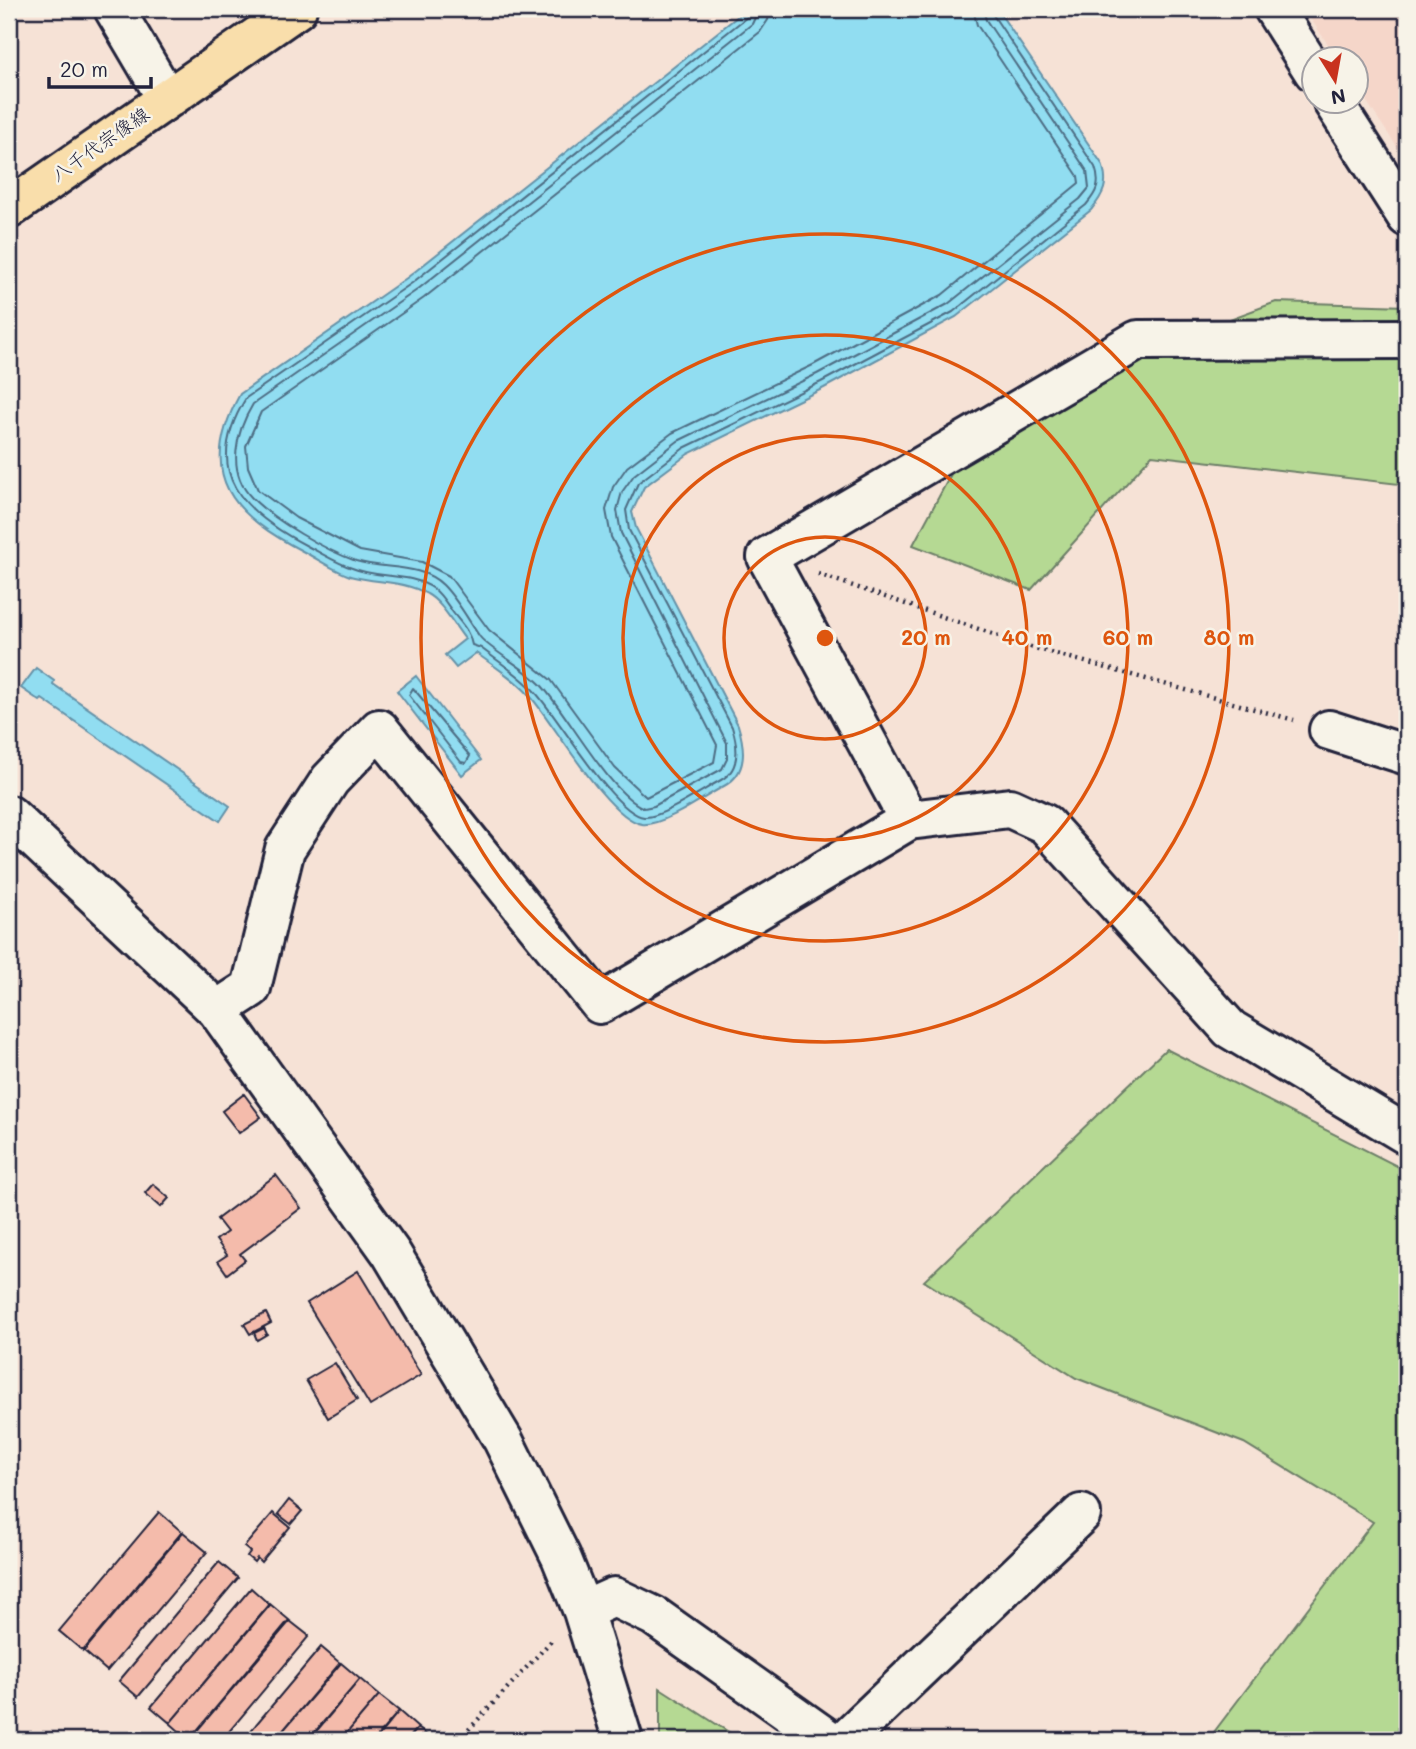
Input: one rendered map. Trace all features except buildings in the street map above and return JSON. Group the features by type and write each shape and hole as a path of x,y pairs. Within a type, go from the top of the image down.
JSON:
{"main road":[{"name":"八千代宗像線","path":"9,209 166,97 296,9"}],"street":[{"path":"114,9 166,97"},
{"path":"1274,9 1300,50"},
{"path":"1342,116 1407,217"},
{"path":"909,820 767,557 1138,341 1407,339"},
{"path":"1345,341 1407,357"},
{"path":"217,1010 251,988 285,849 330,780 379,729 600,1004 909,820 1010,808 1045,824 1230,1029 1407,1135"},
{"path":"1329,730 1407,755"},
{"path":"9,815 217,1010 272,1082 391,1253 503,1440 561,1557 583,1611 623,1740"},
{"path":"845,1740 1082,1514"},
{"path":"583,1611 614,1597 654,1616 829,1740"}],"path":[{"path":"767,557 1031,648 1329,730"},
{"path":"459,1740 535,1657 583,1611"}],"shaded area":[{"path":"1304,9 1407,9 1407,162 1370,106 1370,46 1329,46"}],"green space":[{"path":"1276,302 1407,306 1407,485 1152,455 1031,590 913,545 973,433 1091,370"},
{"path":"1166,1049 1407,1171 1407,1740 1208,1740 1373,1522 1244,1443 1076,1378 924,1281"},
{"path":"660,1688 741,1740 660,1740"}],"water":[{"path":"747,9 997,9 1102,164 1105,183 1102,194 1091,210 956,317 824,388 688,454 644,487 632,512 636,528 738,725 743,759 732,781 672,816 651,824 642,824 628,818 598,788 530,696 518,684 476,653 456,668 445,655 465,639 443,608 432,598 410,587 342,573 258,524 241,508 228,490 222,470 221,448 227,423 240,394 408,277"},
{"path":"36,668 54,681 53,684 230,806 220,821 42,699 40,701 21,688"},
{"path":"416,676 481,760 462,775 397,691"}]}
